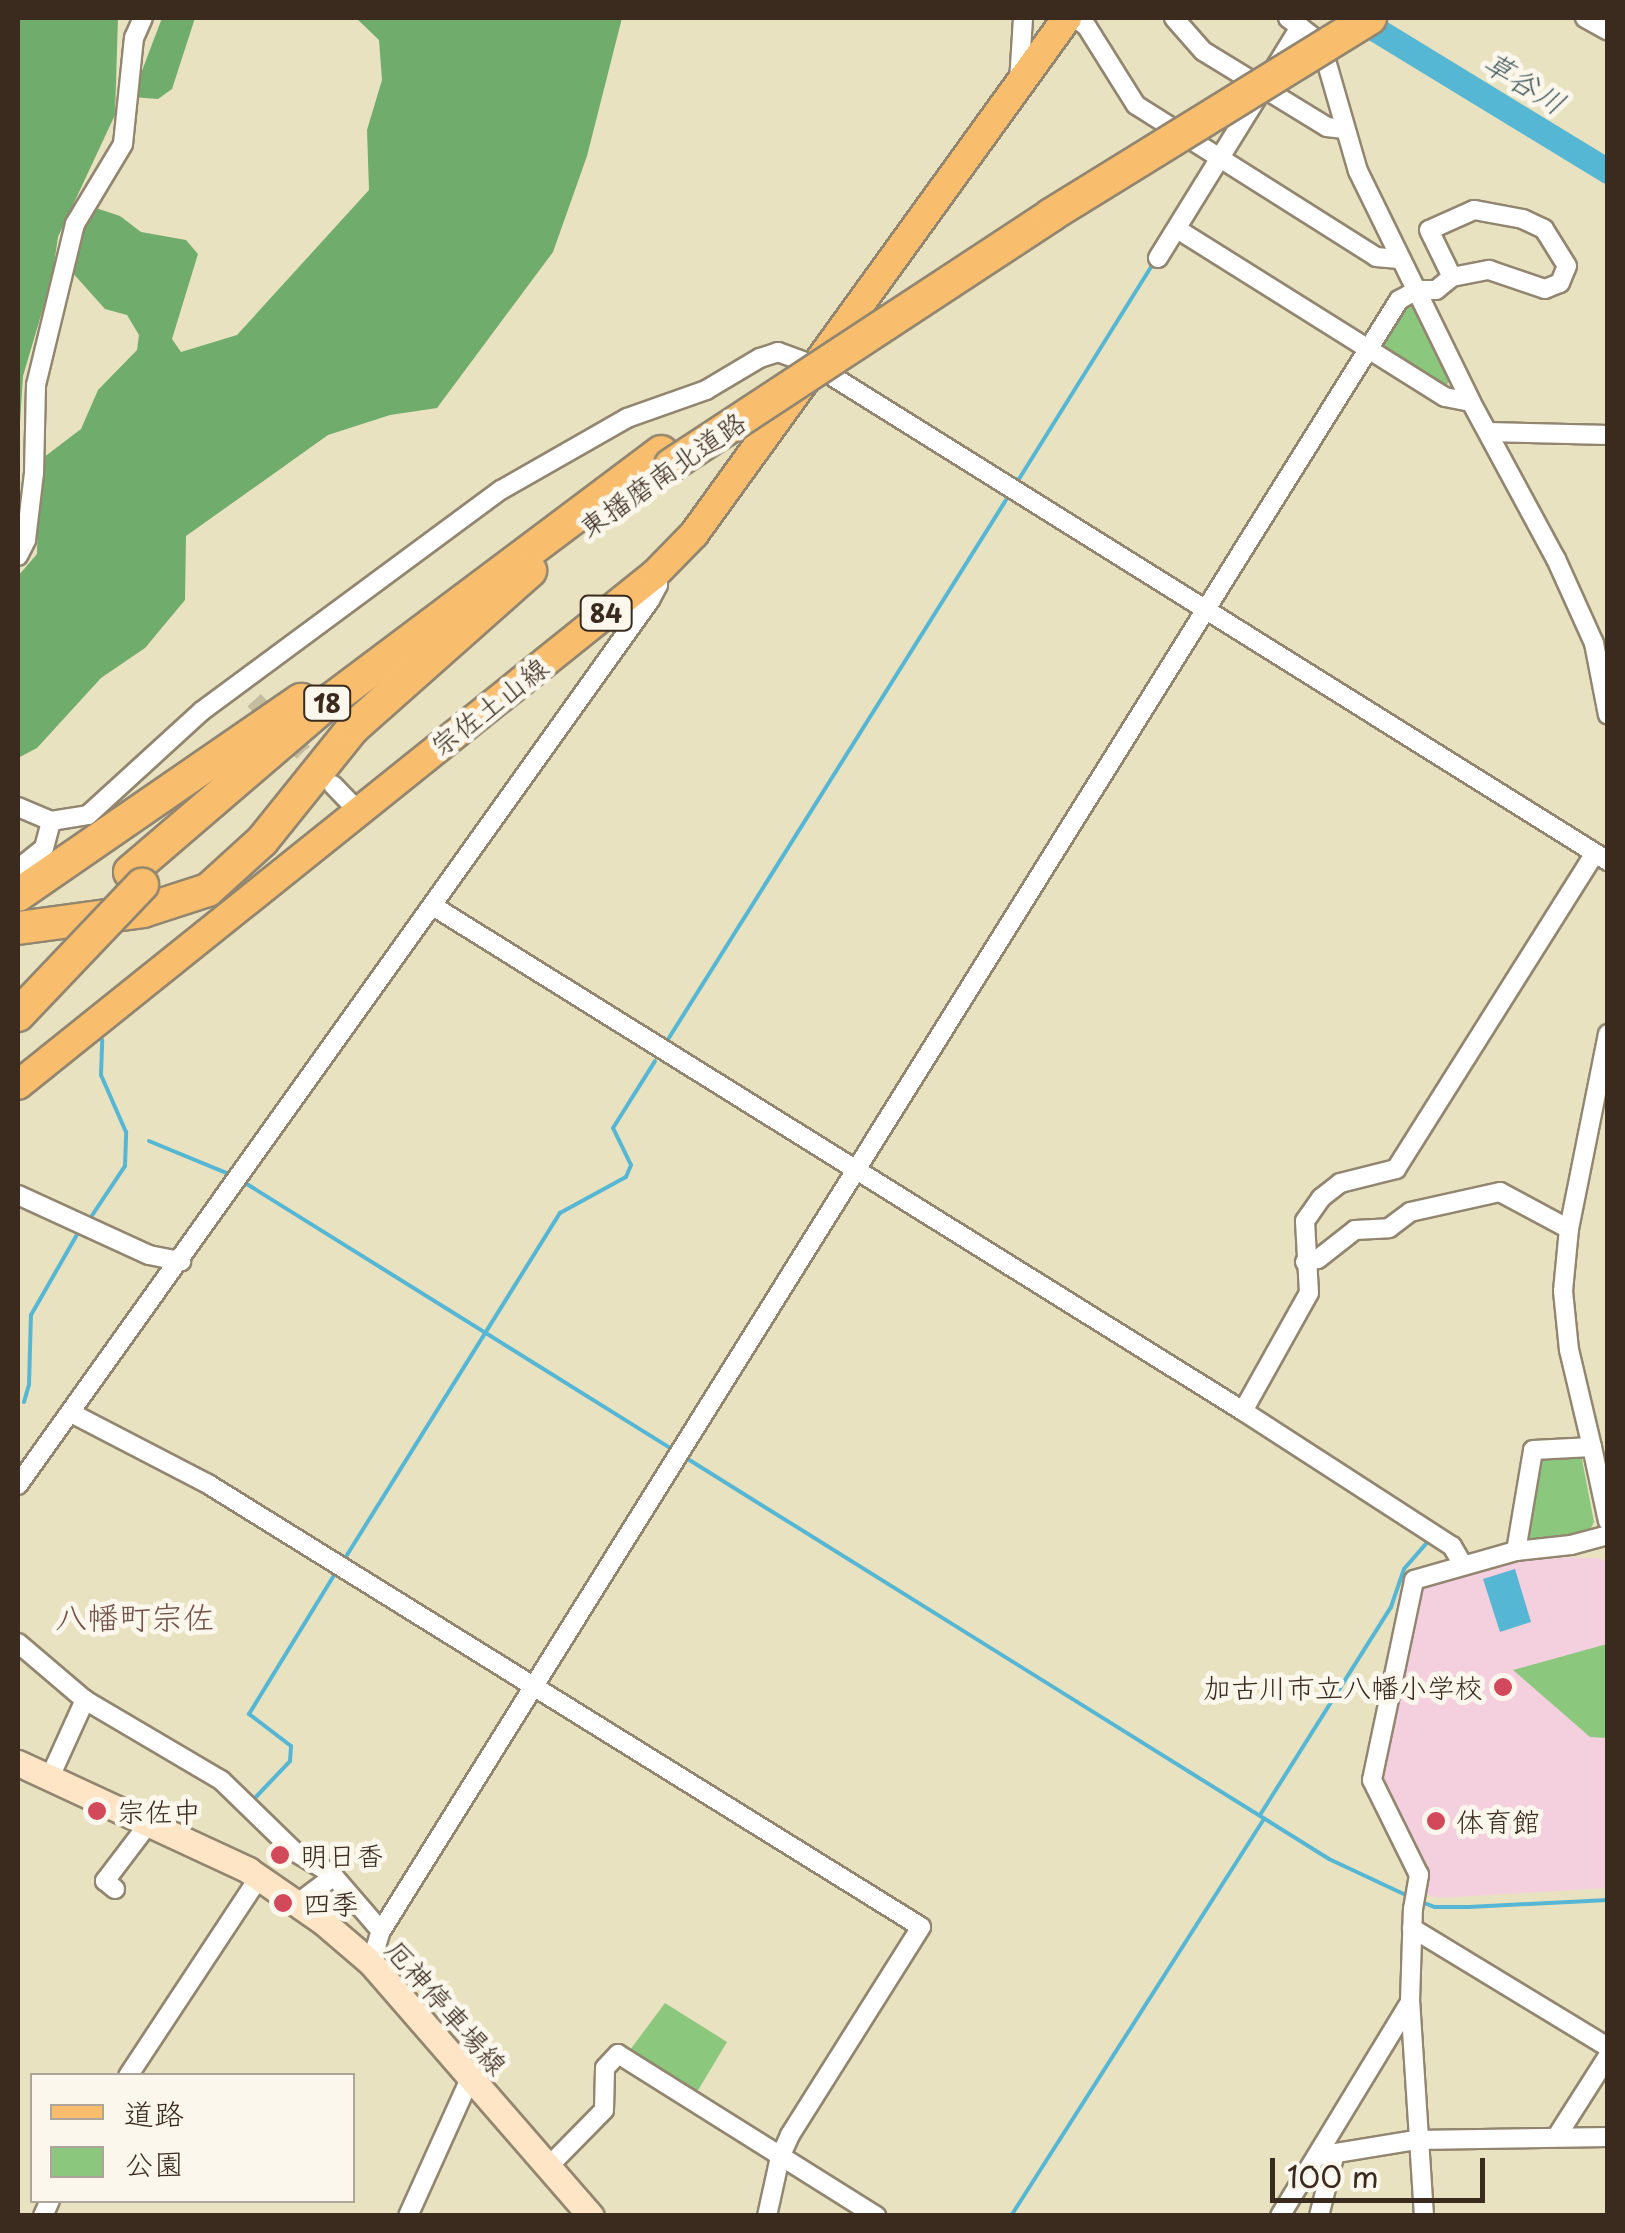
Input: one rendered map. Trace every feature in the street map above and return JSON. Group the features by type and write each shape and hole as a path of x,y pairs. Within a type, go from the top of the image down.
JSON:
{"highway":[{"name":"東播磨南北道路","path":"18,991 136,879 539,551 666,458 1042,201 1338,18"},
{"name":"東播磨南北道路","path":"666,458 1370,18"},
{"path":"18,895 539,551"},
{"path":"18,928 143,911 208,890 262,841 353,728 539,551"},
{"name":"東播磨南北道路","path":"18,1015 136,879"}],"main road":[{"name":"宗佐土山線","path":"18,1085 656,574 694,534 1067,18"},
{"name":"厄神停車場線","path":"18,1763 259,1877 298,1903 371,1963 591,2216"}],"street":[{"path":"18,556 26,540 34,473 36,386 75,224 124,144 129,75 143,18"},
{"path":"1019,84 1024,18"},
{"path":"1076,18 1087,27 1136,105 1376,257 1399,259"},
{"path":"1174,18 1203,50 1262,89 1327,127 1344,128"},
{"path":"1585,18 1608,32"},
{"path":"1158,258 1262,89 1294,22 1320,43 1358,171 1470,402 1594,643 1608,715"},
{"path":"371,1963 381,1932 1399,300 1417,290 1436,290 1452,277 1489,270 1545,289 1560,283 1567,266 1544,229 1523,219 1474,210 1429,230 1452,277"},
{"path":"1176,229 1445,396 1470,402"},
{"path":"18,807 52,821 76,818 96,809 174,732 502,490 627,418 706,390 760,358 778,352 816,366 1601,857 1396,1170 1354,1176 1321,1198 1306,1221 1308,1292 1243,1411"},
{"path":"1488,432 1608,435"},
{"path":"18,1485 650,600 658,584 656,574"},
{"path":"240,684 254,700"},
{"path":"333,785 357,810"},
{"path":"18,869 44,848 52,821"},
{"path":"433,906 1243,1411 1452,1546 1462,1563"},
{"path":"1608,1034 1569,1229 1563,1291 1569,1350 1608,1521"},
{"path":"1305,1262 1318,1259 1355,1230 1389,1228 1410,1212 1500,1192 1569,1229"},
{"path":"18,1195 149,1255 180,1261"},
{"path":"71,1413 208,1484 921,1926 780,2157 767,2216"},
{"path":"1516,1551 1533,1450 1592,1447"},
{"path":"1424,2216 1416,2140 1410,2002 1419,1875 1372,1780 1414,1580 1462,1563 1608,1535"},
{"path":"18,1643 85,1700 222,1780 295,1852 334,1876 381,1932"},
{"path":"50,1778 85,1700"},
{"path":"115,1889 104,1881 149,1823"},
{"path":"298,1903 334,1876"},
{"path":"130,2073 259,1877"},
{"path":"1413,1919 1608,2047"},
{"path":"1280,2216 1326,2156 1410,2002"},
{"path":"548,2167 604,2110 604,2068 618,2054 876,2216"},
{"path":"1557,2136 1608,2056"},
{"path":"408,2216 470,2079"},
{"path":"1326,2156 1416,2140 1608,2137"},
{"path":"1319,2216 1326,2156"}],"shaded area":[{"name":"加古川市立八幡小学校","path":"1526,1557 1600,1558 1607,1563 1607,1888 1439,1898 1427,1895 1428,1876 1385,1798 1379,1769 1420,1590 1426,1583"}],"green space":[{"path":"18,18 118,18 115,115 58,237 52,278 23,376 18,453"},
{"path":"162,18 195,18 172,89 158,99 132,97"},
{"path":"356,18 622,18 587,156 553,252 437,408 390,415 328,435 186,536 185,600 145,648 101,678 37,748 18,758 18,576 37,554 39,461 81,429 98,390 137,350 139,335 127,315 105,309 71,271 80,227 93,207 120,216 141,232 186,240 198,254 172,339 181,352 237,335 369,190 367,130 382,80 379,40"},
{"path":"1405,303 1414,305 1451,379 1444,388 1384,350 1382,341"},
{"path":"1581,1454 1594,1522 1590,1530 1531,1542 1524,1534 1540,1457"},
{"path":"1607,1644 1607,1738 1590,1737 1513,1670"},
{"path":"665,2003 727,2042 694,2097 627,2054"}],"water":[{"path":"1515,1569 1531,1622 1500,1632 1483,1579"}],"waterway":[{"name":"草谷川","path":"1357,18 1608,171"},
{"path":"1019,479 1153,264"},
{"path":"667,1041 1006,500"},
{"path":"89,1220 125,1166 126,1132 101,1075 102,1040"},
{"path":"347,1555 560,1213 626,1177 631,1165 613,1128 655,1061"},
{"path":"149,1141 234,1176"},
{"path":"242,1181 675,1451"},
{"path":"24,1402 29,1385 31,1315 78,1233"},
{"path":"683,1456 1329,1859 1410,1897"},
{"path":"1260,1815 1391,1607 1404,1569 1428,1541"},
{"path":"260,1806 254,1799 290,1761 291,1746 249,1714 333,1577"},
{"path":"1011,2216 1264,1819"},
{"path":"309,1853 315,1852 342,1872"},
{"path":"1419,1901 1435,1907 1469,1907 1608,1900"}],"tunnel":[{"path":"254,700 322,773"}],"place":[{"name":"加古川市立八幡小学校","path":"1503,1687"},
{"name":"宗佐中","path":"97,1811"},
{"name":"体育館","path":"1436,1821"},
{"name":"明日香","path":"280,1855"},
{"name":"四季","path":"283,1903"}],"district":[{"name":"八幡町宗佐","path":"135,1616"}]}
